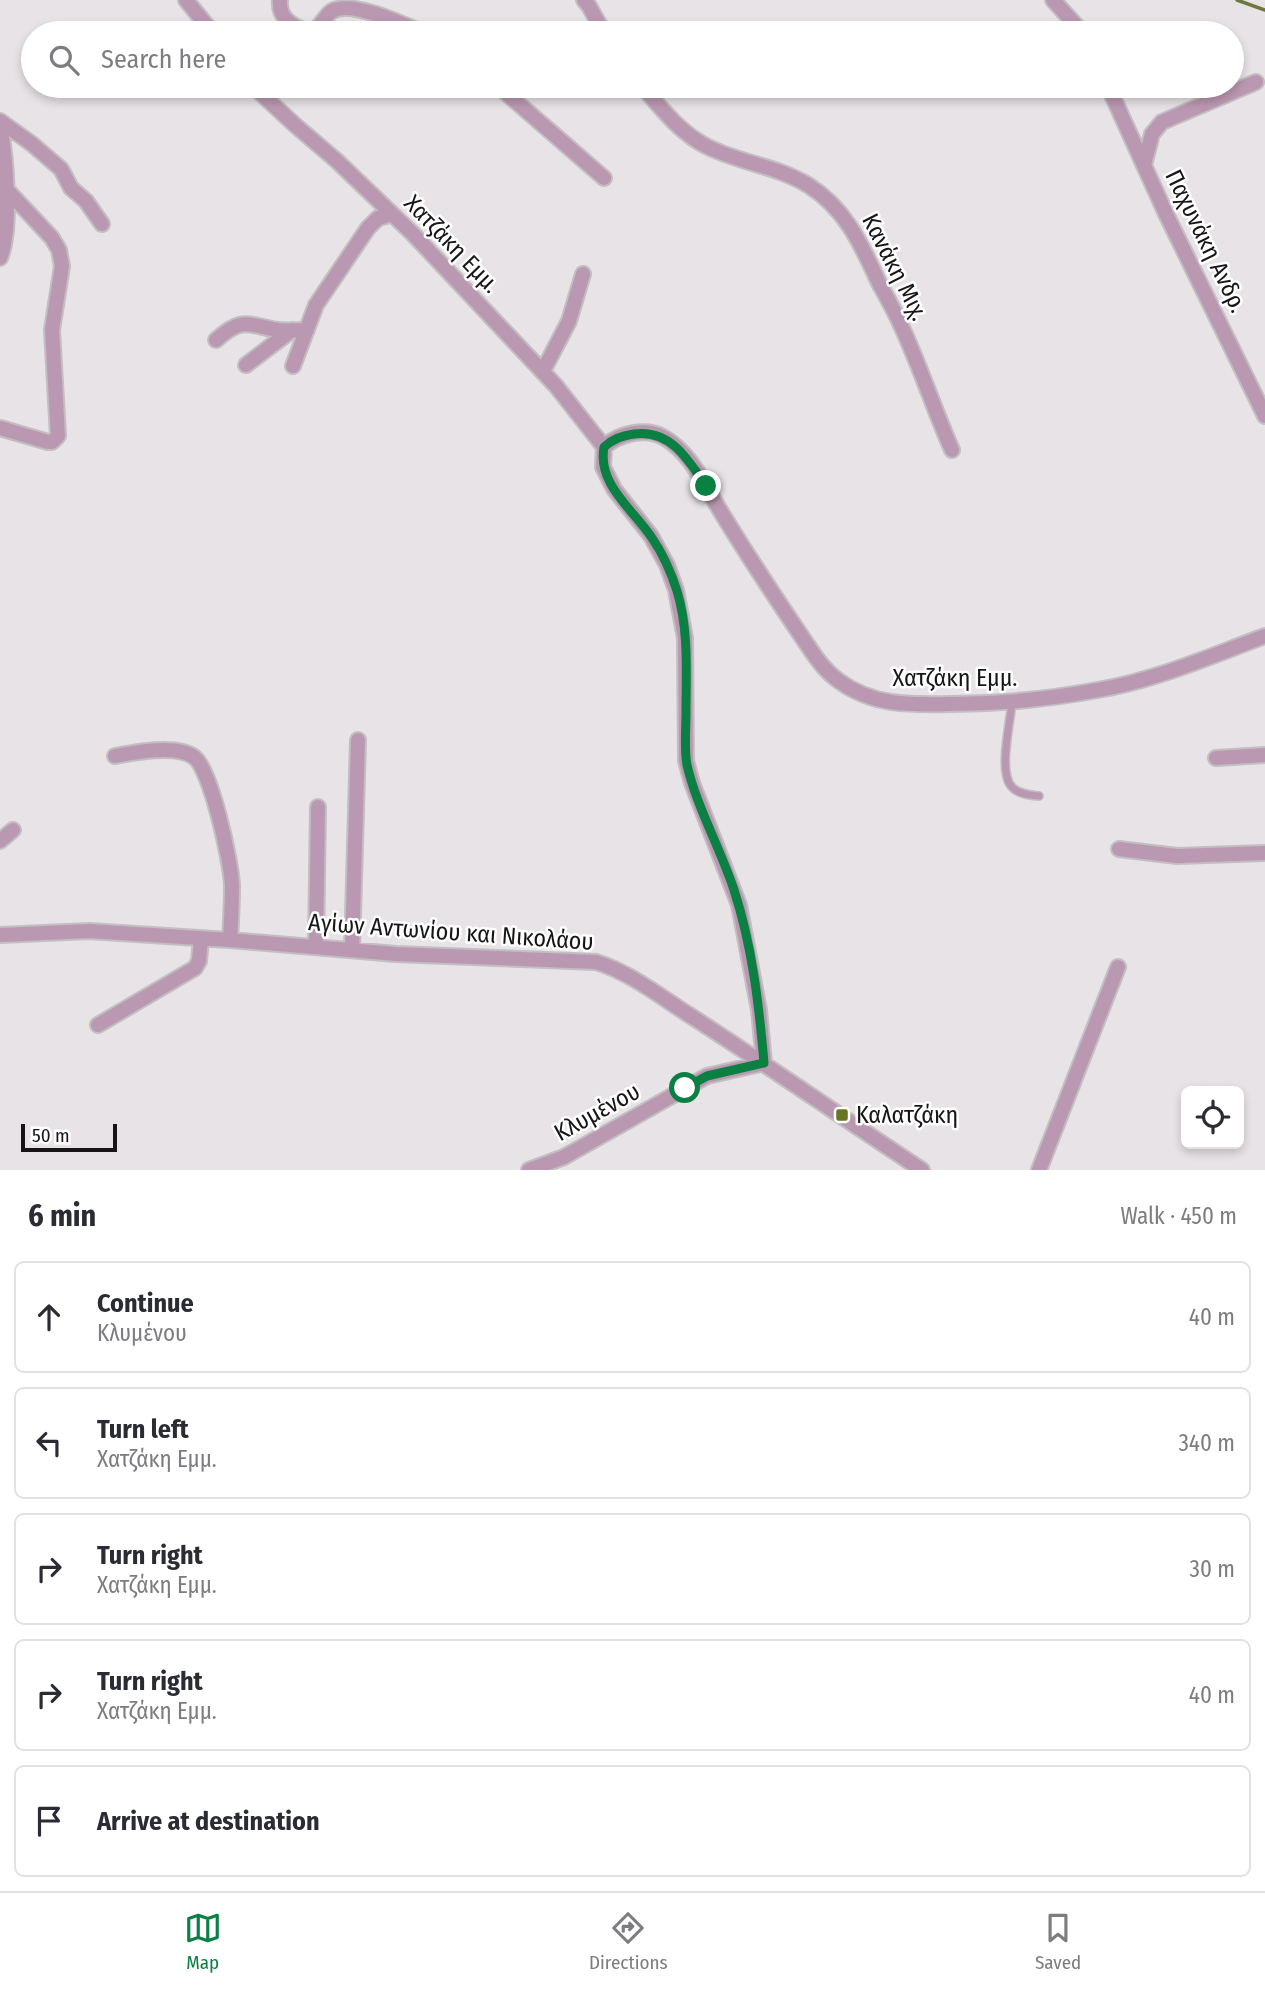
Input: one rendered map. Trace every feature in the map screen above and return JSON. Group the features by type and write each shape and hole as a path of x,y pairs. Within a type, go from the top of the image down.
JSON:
{"street":[{"path":"186,0 203,21"},
{"path":"280,0 279,7 283,17 290,21"},
{"path":"584,0 597,21"},
{"path":"1053,0 1072,21"},
{"path":"323,21 340,4 389,21"},
{"path":"1244,87 1256,82"},
{"name":"Χατζάκη Εμμ.","path":"266,98 337,160 414,234 543,371 604,447 603,467 626,507 652,536 660,551 681,606 685,638 686,761 739,905 759,1010 764,1063"},
{"path":"512,98 604,178"},
{"name":"Κανάκη Μιχ.","path":"654,98 689,135 710,148 762,164 807,184 847,219 863,245 900,321 952,450"},
{"name":"Παχυνάκη Ανδρ.","path":"1113,98 1265,416"},
{"path":"1144,165 1152,134 1162,122 1218,98"},
{"path":"0,123 5,152 6,189 6,233 0,258"},
{"path":"0,123 32,144 61,169 71,188 86,201 102,223"},
{"path":"0,428 48,442 58,436 52,330 62,266 60,250 6,189"},
{"path":"246,365 299,330 355,245 377,218 392,214"},
{"path":"543,371 566,329 583,274"},
{"path":"216,340 228,328 245,324 299,330"},
{"path":"293,366 299,330"},
{"name":"Χατζάκη Εμμ.","path":"604,447 619,437 647,433 664,437 681,451 815,658 850,689 877,701 902,705 1012,703 1100,690 1182,667 1265,636"},
{"path":"352,950 358,740"},
{"path":"115,756 143,751 183,751 203,766 228,855 232,884 230,940"},
{"path":"1216,758 1265,755"},
{"path":"316,947 318,807"},
{"path":"0,841 13,830"},
{"path":"1119,849 1177,856 1265,853"},
{"name":"Αγίων Αντωνίου και Νικολάου","path":"0,935 89,931 396,954 596,962 620,972 764,1063 912,1167"},
{"path":"97,1025 195,968 199,961 201,939"},
{"path":"1039,1170 1118,967"},
{"name":"Κλυμένου","path":"529,1170 555,1161 607,1134 707,1076 764,1063"}],"lane":[{"path":"1012,703 1006,747 1006,775 1010,786 1017,791 1039,796"}],"waterway":[{"path":"1237,0 1265,10"}],"place":[{"name":"Καλατζάκη","path":"842,1115"}],"route":[{"path":"685,1088 707,1076 764,1063 759,1010 739,905 686,761 687,680 681,606 667,565 652,536 626,507 603,467 604,447 612,440 631,434 647,433 664,437 681,451 706,486"}]}
